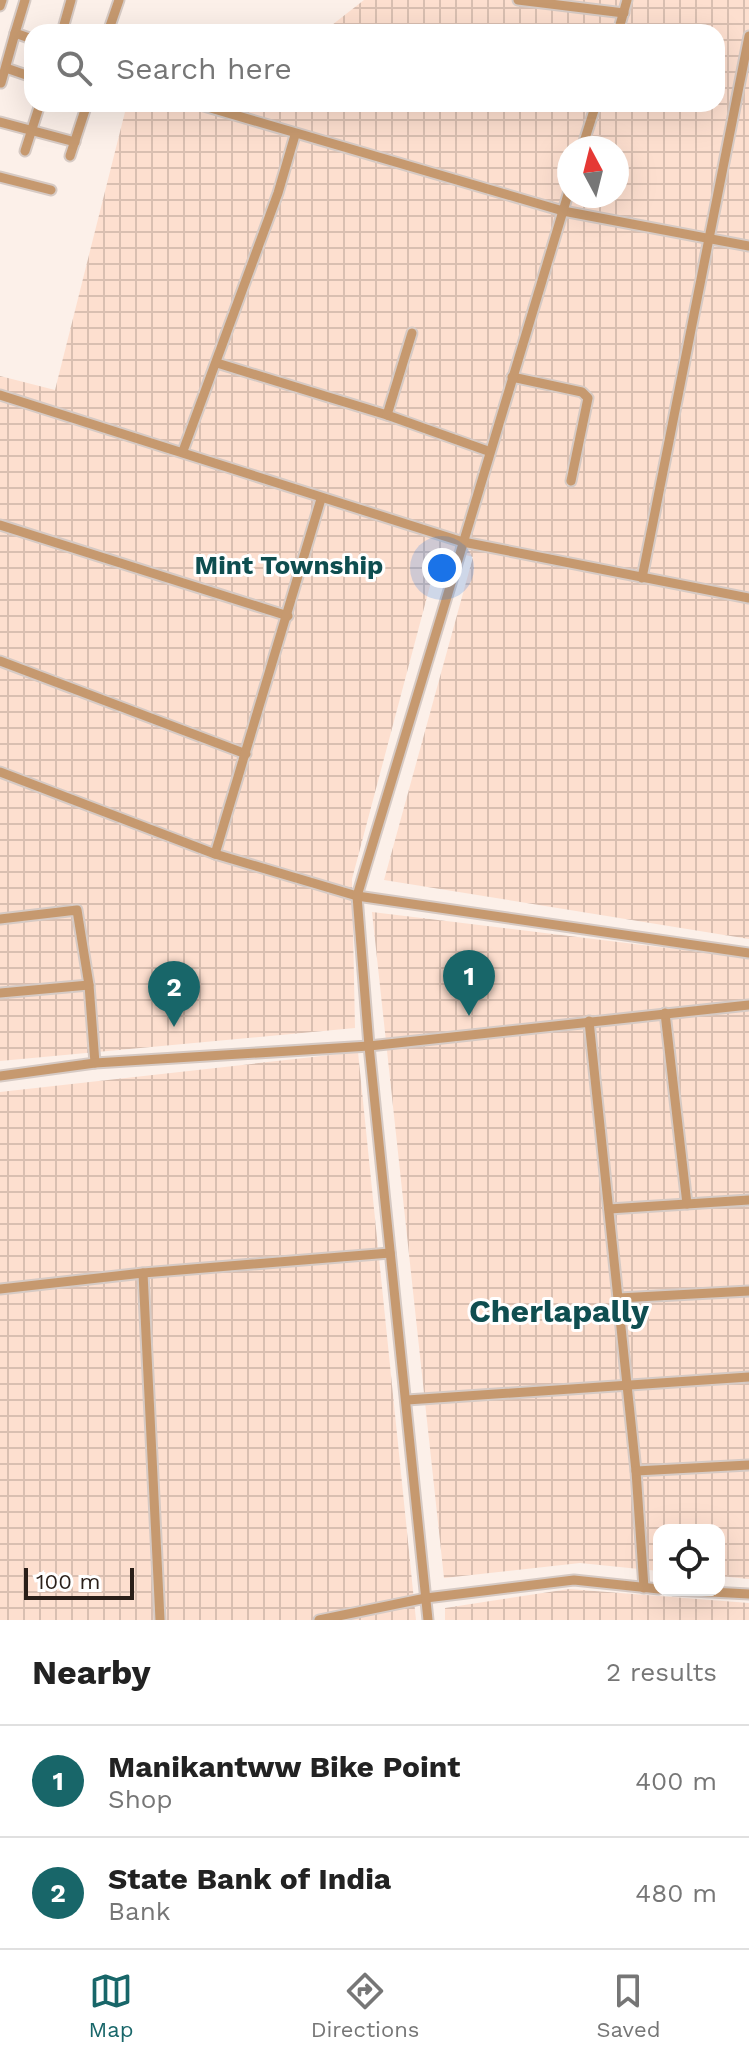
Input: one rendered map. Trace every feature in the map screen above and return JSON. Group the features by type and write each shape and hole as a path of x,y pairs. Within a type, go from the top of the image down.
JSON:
{"street":[{"path":"0,6 2,0"},
{"path":"1,83 25,0"},
{"path":"64,24 71,0"},
{"path":"111,24 119,0"},
{"path":"518,0 624,13"},
{"path":"621,24 627,0"},
{"path":"15,33 24,36"},
{"path":"642,578 749,36"},
{"path":"6,68 24,74"},
{"path":"25,151 38,112"},
{"path":"70,156 84,112"},
{"path":"222,112 563,211 749,246"},
{"path":"586,136 593,112"},
{"path":"0,122 75,142"},
{"path":"183,451 217,363 295,135"},
{"path":"0,177 51,190"},
{"path":"428,1620 369,1046 357,896 488,451 564,208"},
{"path":"387,415 412,333"},
{"path":"217,363 387,415 488,451"},
{"path":"512,377 582,392 588,398 571,481"},
{"path":"0,395 463,542 749,598"},
{"path":"215,854 321,499"},
{"path":"0,525 288,616"},
{"path":"0,661 246,754"},
{"path":"0,772 215,854 357,896 749,953"},
{"path":"0,919 77,910 89,985 95,1063"},
{"path":"0,993 89,985"},
{"path":"0,1076 95,1063 369,1046 749,1005"},
{"path":"665,1013 687,1204"},
{"path":"589,1021 636,1471 644,1588"},
{"path":"609,1209 749,1200"},
{"path":"0,1289 143,1273 390,1253"},
{"path":"143,1273 160,1620"},
{"path":"619,1298 749,1291"},
{"path":"407,1400 749,1377"},
{"path":"636,1471 749,1465"},
{"path":"319,1620 426,1598 574,1580 653,1589"},
{"path":"725,1593 749,1594"}],"shaded area":[{"path":"364,0 749,0 749,939 384,880 473,557 440,548 352,879 355,1028 0,1061 0,376 55,390 125,112 725,112 725,24 333,24"},
{"path":"372,912 749,958 749,1579 725,1577 725,1524 653,1524 653,1570 580,1563 444,1578"},
{"path":"358,1052 416,1620 0,1620 0,1092"},
{"path":"569,1589 749,1603 749,1620 445,1620 445,1608"}],"place":[{"name":"Manikantww Bike Point","path":"469,1016"},
{"name":"State Bank of India","path":"174,1027"}],"district":[{"name":"Mint Township","path":"289,565"},
{"name":"Cherlapally","path":"559,1311"}]}
